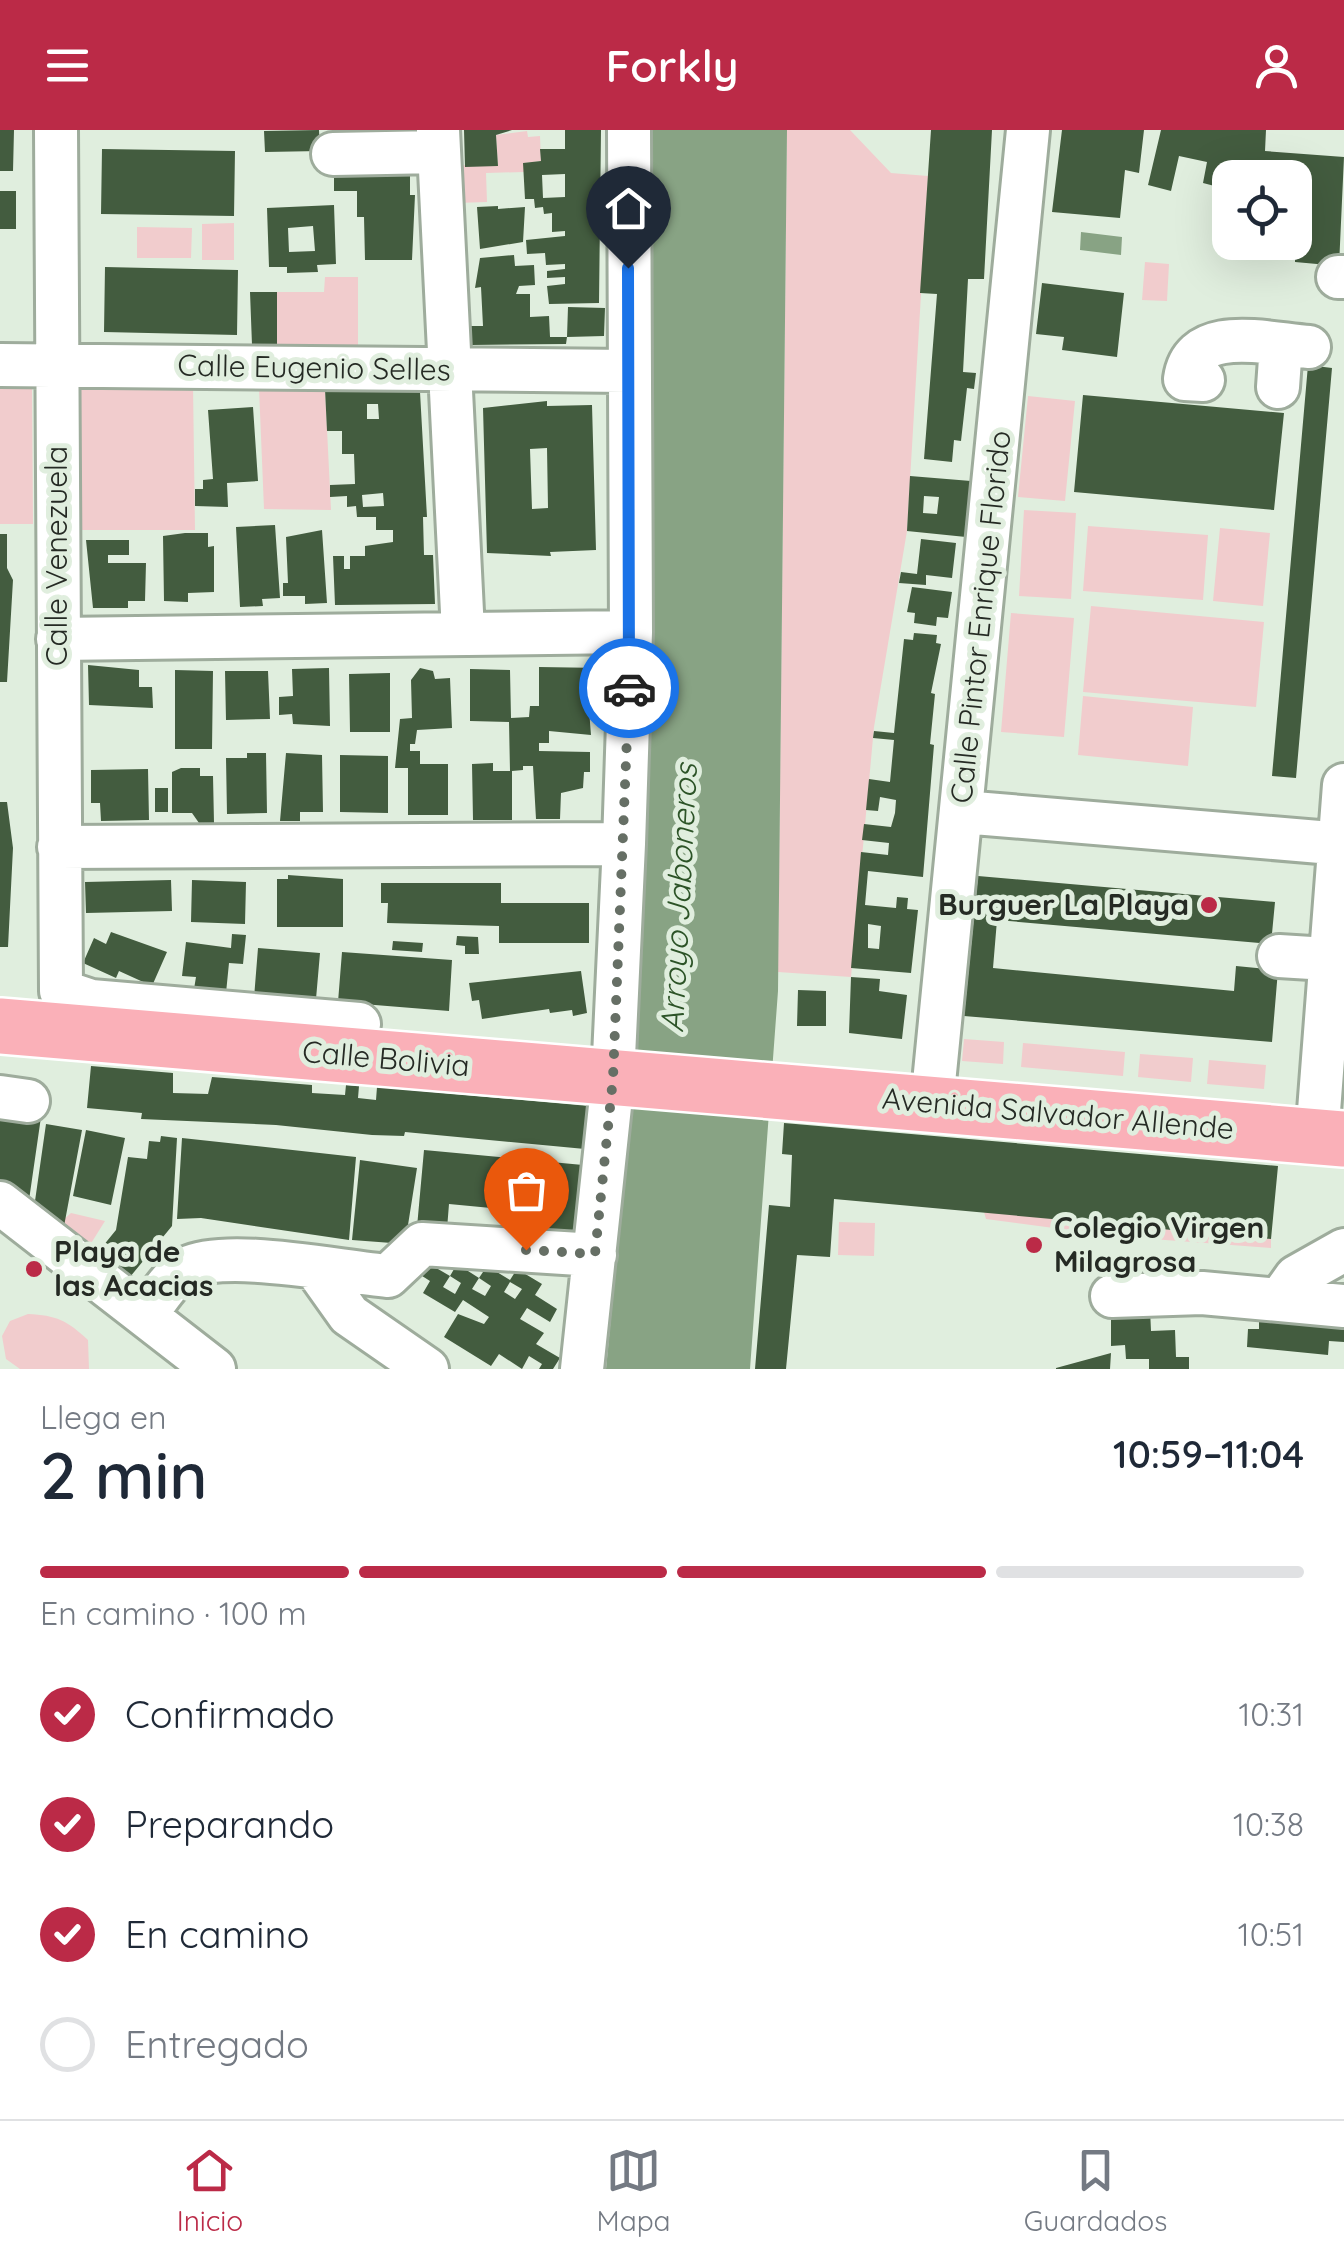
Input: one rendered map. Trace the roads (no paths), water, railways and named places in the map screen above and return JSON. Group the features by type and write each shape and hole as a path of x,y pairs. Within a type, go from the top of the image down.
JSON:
{"main road":[{"name":"Calle Bolivia","path":"0,1026 772,1088"},
{"name":"Avenida Salvador Allende","path":"772,1088 1331,1138"}],"street":[{"name":"Calle Venezuela","path":"56,130 61,991 91,1001 359,1024"},
{"path":"582,1369 595,1254 623,1077 624,844 631,632 629,130"},
{"name":"Calle Pintor Enrique Florido","path":"932,1104 1028,130"},
{"path":"334,154 439,141 463,632"},
{"path":"1203,380 1185,379 1187,365 1194,351 1214,341 1289,359"},
{"name":"Calle Eugenio Selles","path":"0,365 628,371"},
{"path":"58,639 631,632"},
{"path":"1331,1138 1344,785"},
{"path":"962,812 1342,844"},
{"path":"59,847 624,844"},
{"path":"1279,956 1337,960"},
{"path":"0,1203 214,1369"},
{"path":"146,1314 176,1275 190,1266 226,1258 388,1276 422,1244 595,1254"},
{"path":"1281,1298 1296,1277 1344,1250"},
{"path":"317,1270 349,1315 427,1369"},
{"path":"1112,1296 1202,1293 1344,1306"}],"water":[{"name":"Arroyo Jaboneros","path":"650,130 787,130 778,991 750,1369 606,1369 631,1108 648,818"},
{"path":"1081,232 1122,237 1121,255 1080,250"}],"place":[{"name":"Burguer La Playa","path":"1209,905"},
{"name":"Colegio Virgen Milagrosa","path":"1034,1245"},
{"name":"Playa de las Acacias","path":"34,1269"}]}
